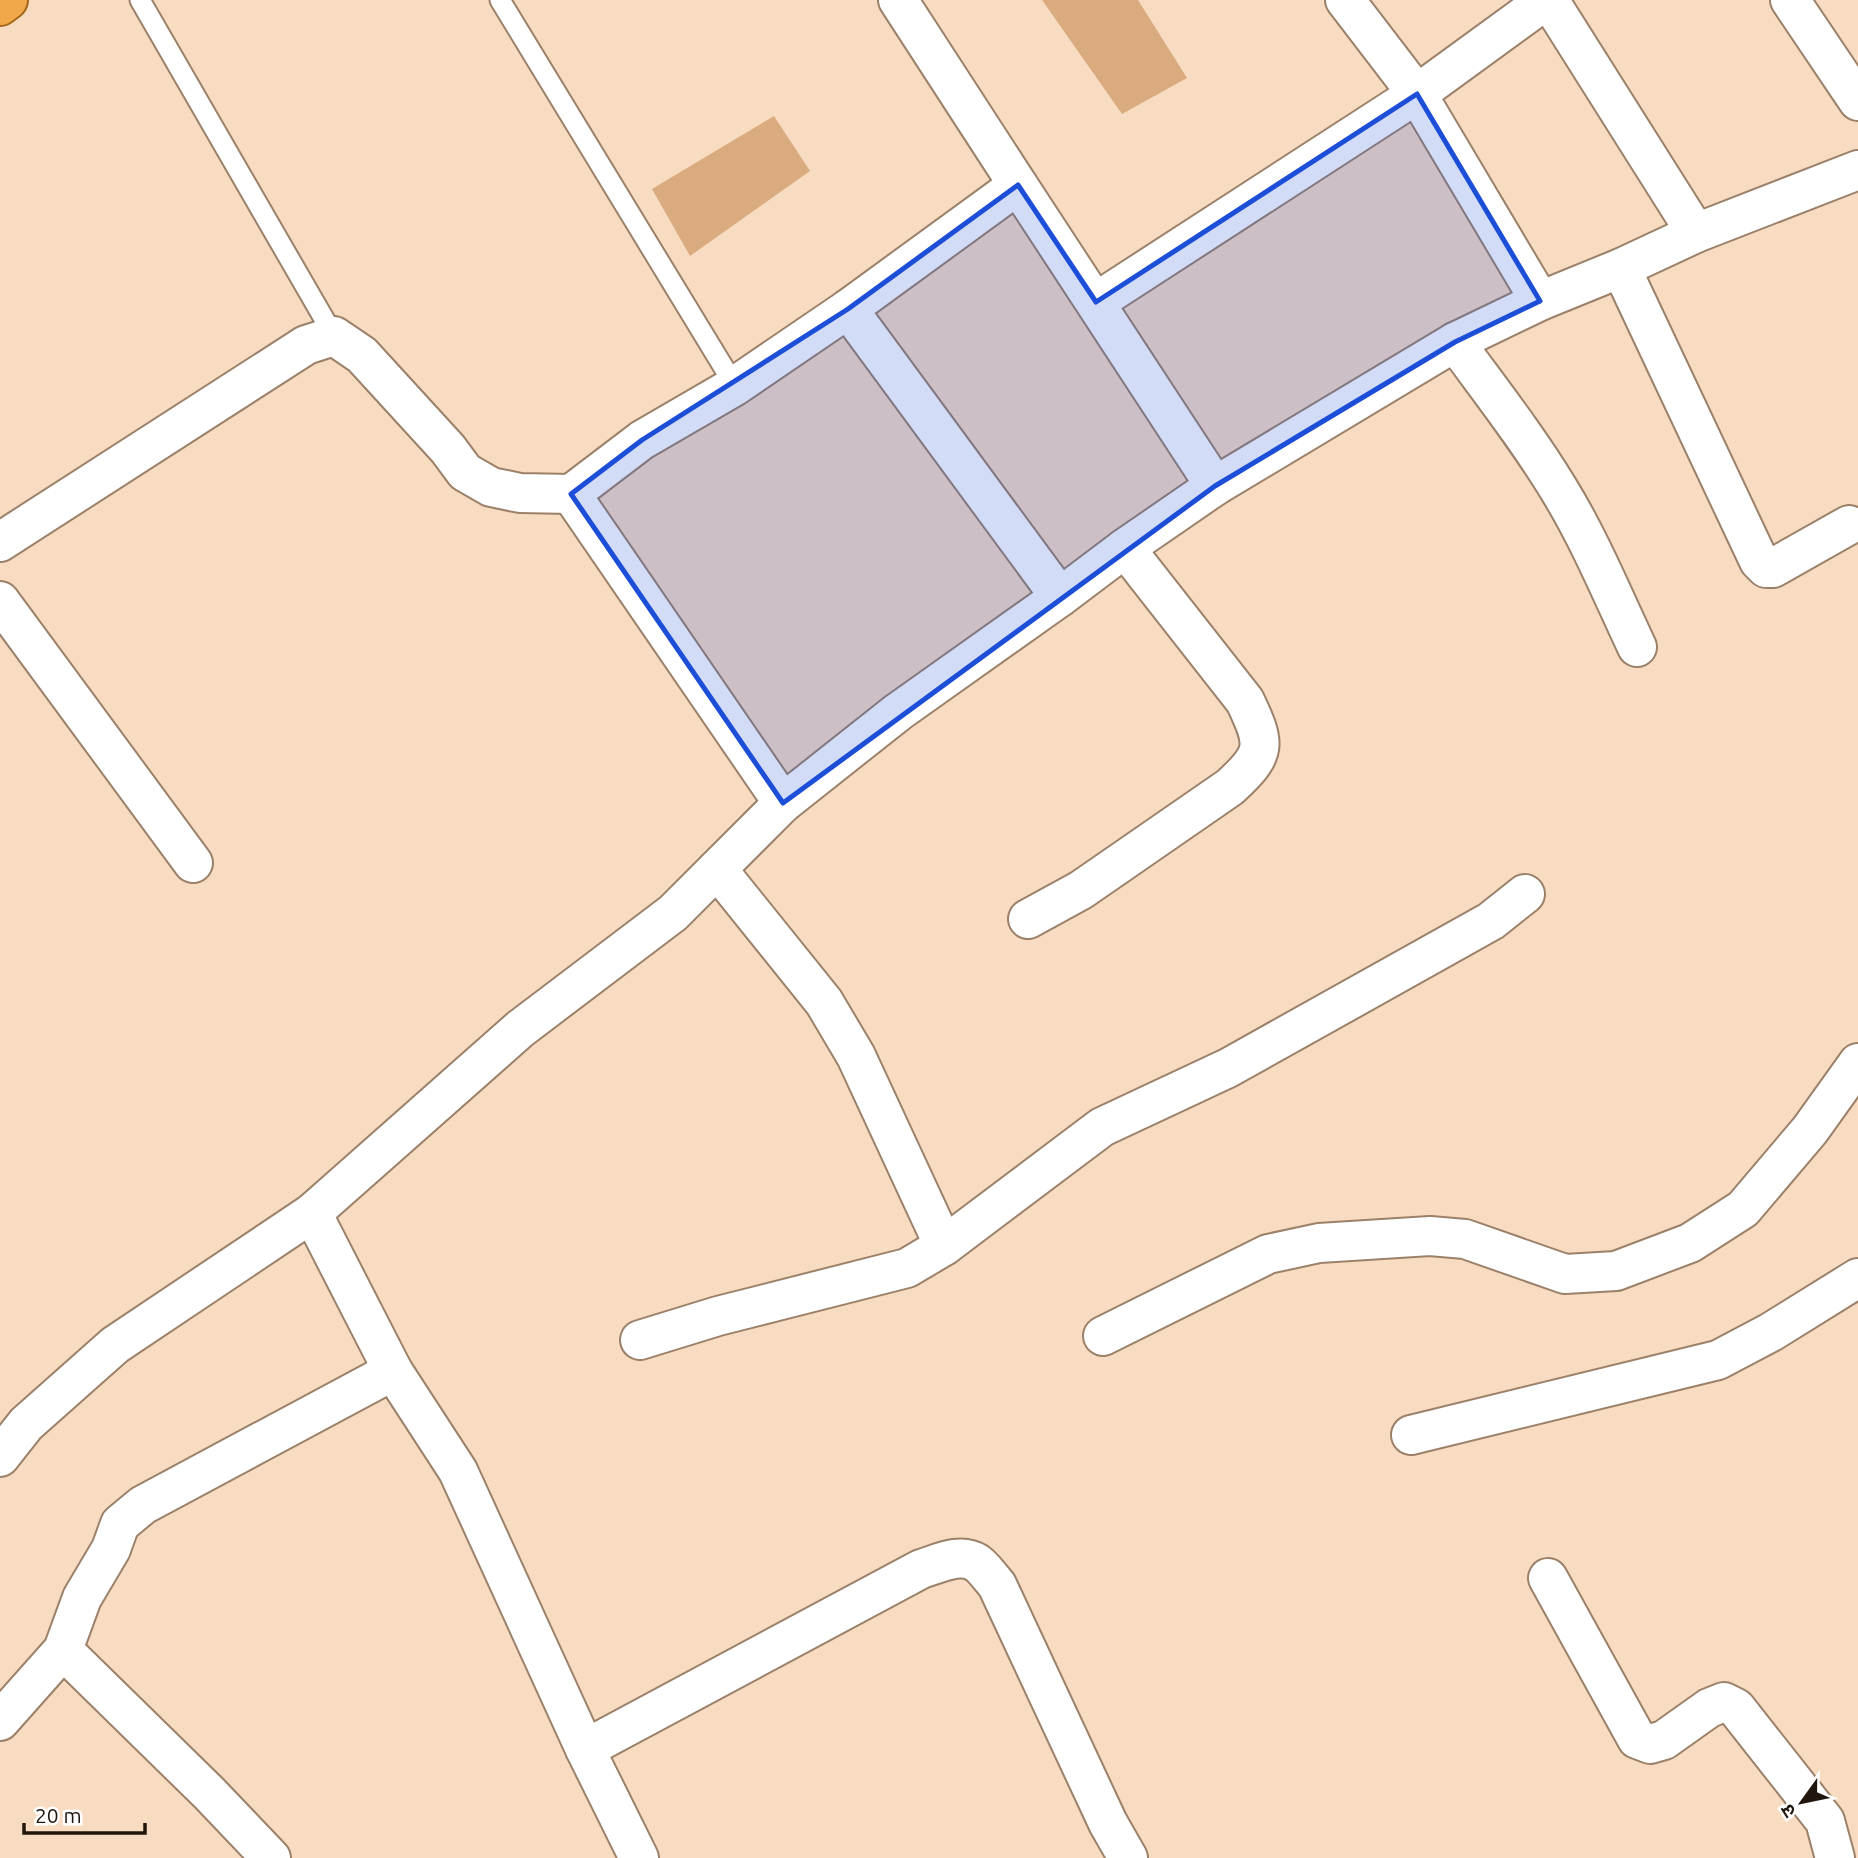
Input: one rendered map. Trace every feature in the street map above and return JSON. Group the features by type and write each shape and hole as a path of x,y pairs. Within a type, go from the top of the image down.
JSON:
{"highway":[{"path":"0,6 8,0"}],"street":[{"path":"898,0 1215,486"},
{"path":"1345,0 1418,94 1540,301"},
{"path":"1096,302 1418,94 1548,0 1696,233"},
{"path":"1790,0 1858,101"},
{"path":"0,1457 26,1424 115,1345 312,1213 520,1029 673,913 783,803 898,712 1125,548 1215,486 1455,342 1540,301 1621,268 1696,233 1858,170"},
{"path":"0,542 306,345 334,336 362,355 448,449 465,472 491,487 520,494 571,494 642,440 735,386 848,309 1018,185"},
{"path":"1621,268 1759,561 1766,568 1773,568 1849,525"},
{"path":"848,309 1059,597"},
{"path":"1455,342 1558,487 1637,647"},
{"path":"571,494 783,803"},
{"path":"1028,919 1081,890 1230,787 1247,771 1261,743 1245,701 1125,548"},
{"path":"0,601 193,863"},
{"path":"718,869 824,1002 856,1056 944,1246"},
{"path":"640,1340 718,1316 907,1268 944,1246 1102,1127 1228,1068 1491,921 1525,894"},
{"path":"1103,1336 1268,1254 1319,1243 1430,1236 1465,1239 1565,1274 1616,1271 1690,1243 1743,1209 1810,1130 1858,1063"},
{"path":"312,1213 393,1371 458,1471 585,1749 639,1858"},
{"path":"1410,1435 1718,1360 1771,1332 1858,1279"},
{"path":"0,1721 63,1650 82,1598 111,1549 120,1524 144,1505 393,1371"},
{"path":"585,1749 921,1569 963,1558 978,1564 997,1585 1108,1822 1128,1858"},
{"path":"1548,1578 1637,1739 1650,1744 1664,1740 1709,1707 1724,1702 1736,1708 1825,1821 1835,1858"},
{"path":"63,1650 209,1793 271,1858"}],"lane":[{"path":"140,0 334,336"},
{"path":"500,0 735,386"}],"highlighted area":[{"path":"1417,94 1540,301 1455,342 1215,486 783,803 571,494 642,440 848,309 1018,185 1096,302"}],"shaded area":[{"path":"1042,0 1138,0 1187,78 1122,114"},
{"path":"774,116 810,171 690,256 652,189"}]}
